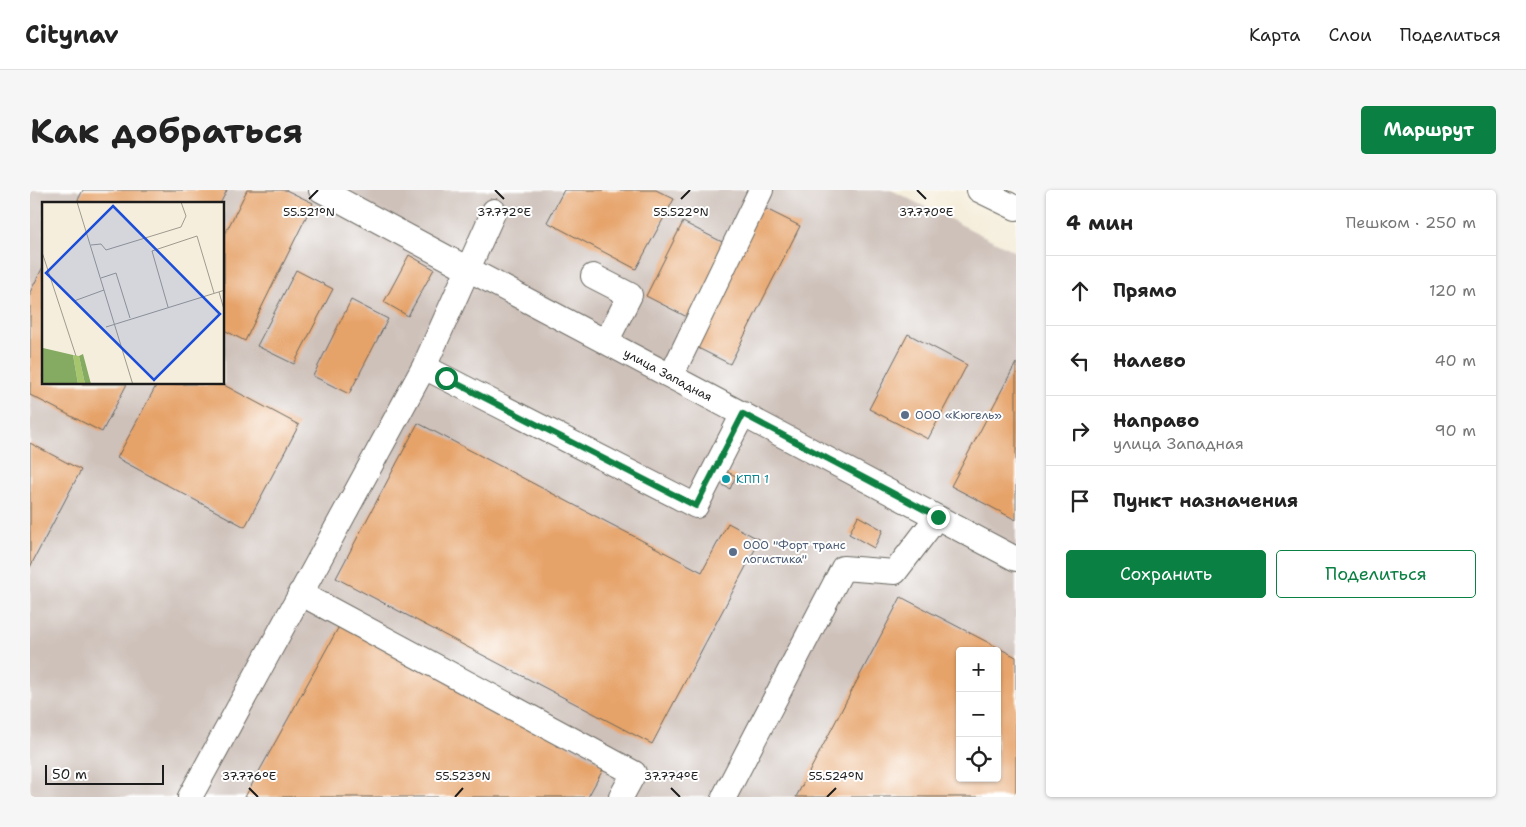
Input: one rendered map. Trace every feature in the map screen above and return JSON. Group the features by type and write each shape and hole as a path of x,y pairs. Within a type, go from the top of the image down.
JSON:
{"street":[{"name":"улица Западная","path":"321,190 1016,559"},
{"path":"672,376 761,190"},
{"path":"979,190 1016,208"},
{"path":"190,797 424,367 494,211"},
{"path":"593,276 630,295 606,342"},
{"path":"424,367 696,506 743,414"},
{"path":"724,797 844,568 895,572 938,517"},
{"path":"300,593 634,773 621,797"}],"shaded area":[{"path":"30,190 891,190 1016,252 1016,797 30,797"}],"building":[{"path":"83,190 227,190 221,202 77,202"},
{"path":"247,190 286,190 313,203 245,341 225,331 225,234"},
{"path":"564,190 656,190 674,199 636,269 547,222"},
{"path":"760,206 800,226 730,364 690,344"},
{"path":"683,222 728,245 691,319 646,296"},
{"path":"409,255 434,269 408,316 384,302"},
{"path":"42,269 42,385 126,385 102,432 30,395 30,292"},
{"path":"296,270 333,289 294,364 257,346"},
{"path":"351,300 388,319 349,394 313,376"},
{"path":"908,334 967,365 928,439 869,409"},
{"path":"1016,363 1016,520 951,486"},
{"path":"156,385 224,385 299,425 245,527 117,458"},
{"path":"418,423 702,572 728,523 760,540 652,744 336,578"},
{"path":"30,443 81,470 30,567"},
{"name":"КПП 1","path":"723,470 736,476 730,489 717,482"},
{"path":"858,516 883,530 874,548 849,534"},
{"path":"901,597 997,647 956,647 956,782 1001,782 1001,649 1016,657 1016,797 796,797"},
{"path":"342,621 605,766 588,797 245,797"}],"place":[{"name":"ООО «Кюгель»","path":"905,415"},
{"name":"КПП 1","path":"726,479"},
{"name":"ООО \"Форт транс логистика\"","path":"733,552"}],"route":[{"path":"446,378 696,506 743,414 938,517"}]}
